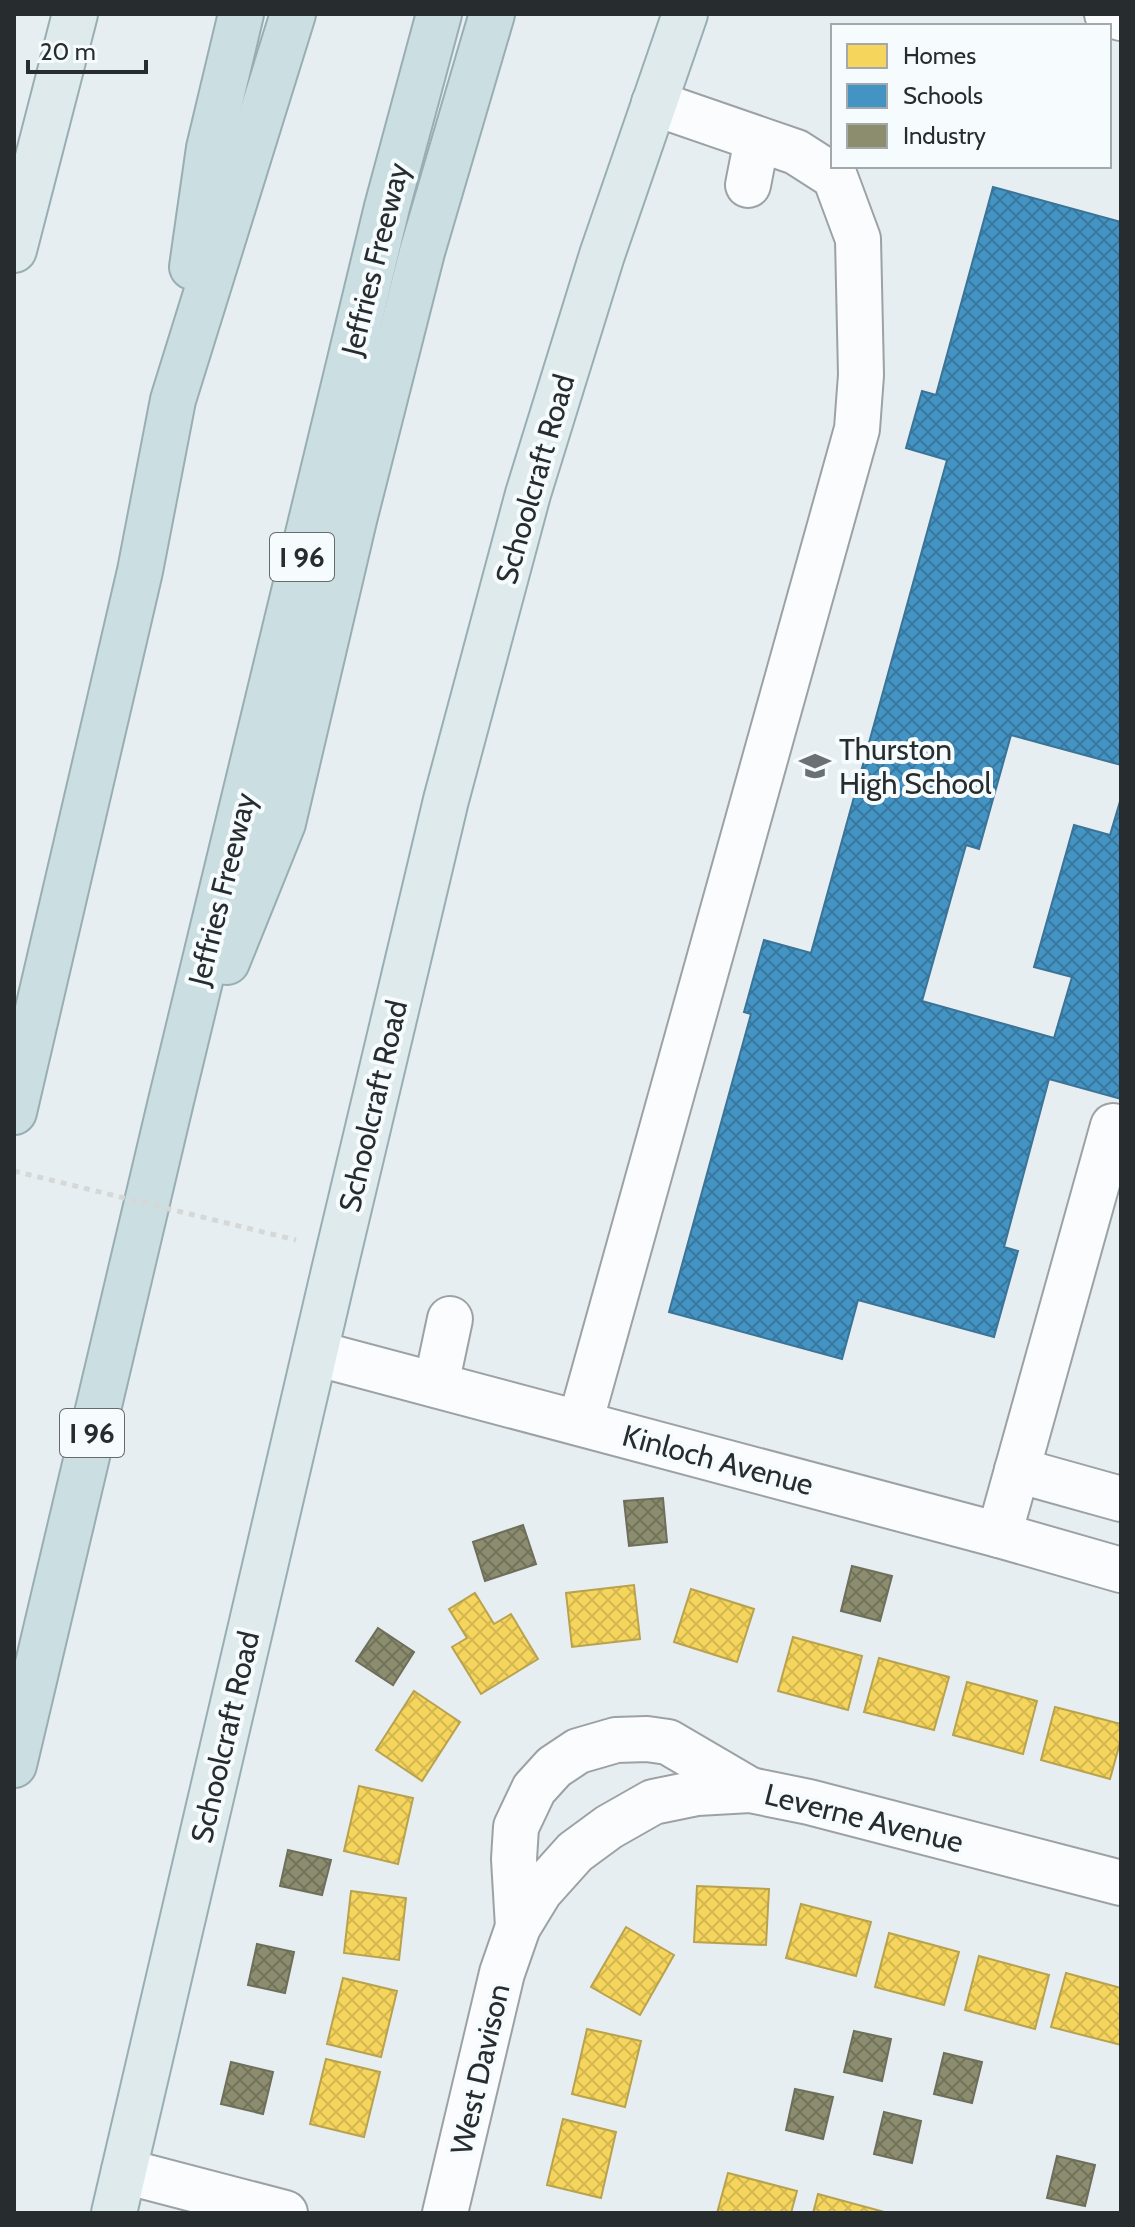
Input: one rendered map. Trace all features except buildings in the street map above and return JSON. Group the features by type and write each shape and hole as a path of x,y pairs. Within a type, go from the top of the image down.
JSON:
{"highway":[{"path":"14,1112 140,571 173,400 209,148 241,14"},
{"path":"173,400 293,14"},
{"name":"Jeffries Freeway","path":"14,1765 387,207 439,14"},
{"path":"171,1101 283,823 354,520 422,252 492,14"}],"main road":[{"path":"14,250 75,14"},
{"name":"Schoolcraft Road","path":"114,2213 446,800 528,494 602,255 685,14"}],"street":[{"path":"1107,14 1121,18"},
{"path":"580,1423 857,429 861,375 858,239 835,177 796,152 654,103"},
{"path":"748,185 757,139"},
{"path":"999,1535 1113,1126"},
{"path":"436,1385 450,1319"},
{"name":"Kinloch Avenue","path":"315,1353 1121,1570"},
{"path":"1017,1470 1121,1499"},
{"name":"West Davison","path":"518,1927 514,1859 516,1827 534,1789 554,1767 578,1751 616,1740 668,1742 750,1790"},
{"name":"Leverne Avenue","path":"609,1827 653,1802 697,1793 750,1790 809,1802 1121,1883"},
{"name":"West Davison","path":"445,2213 502,1973 518,1927 540,1891 557,1871 575,1852 609,1827"},
{"path":"124,2171 285,2213"}],"path":[{"path":"14,1171 296,1240"}],"place":[{"name":"Thurston High School","path":"815,766"}]}
